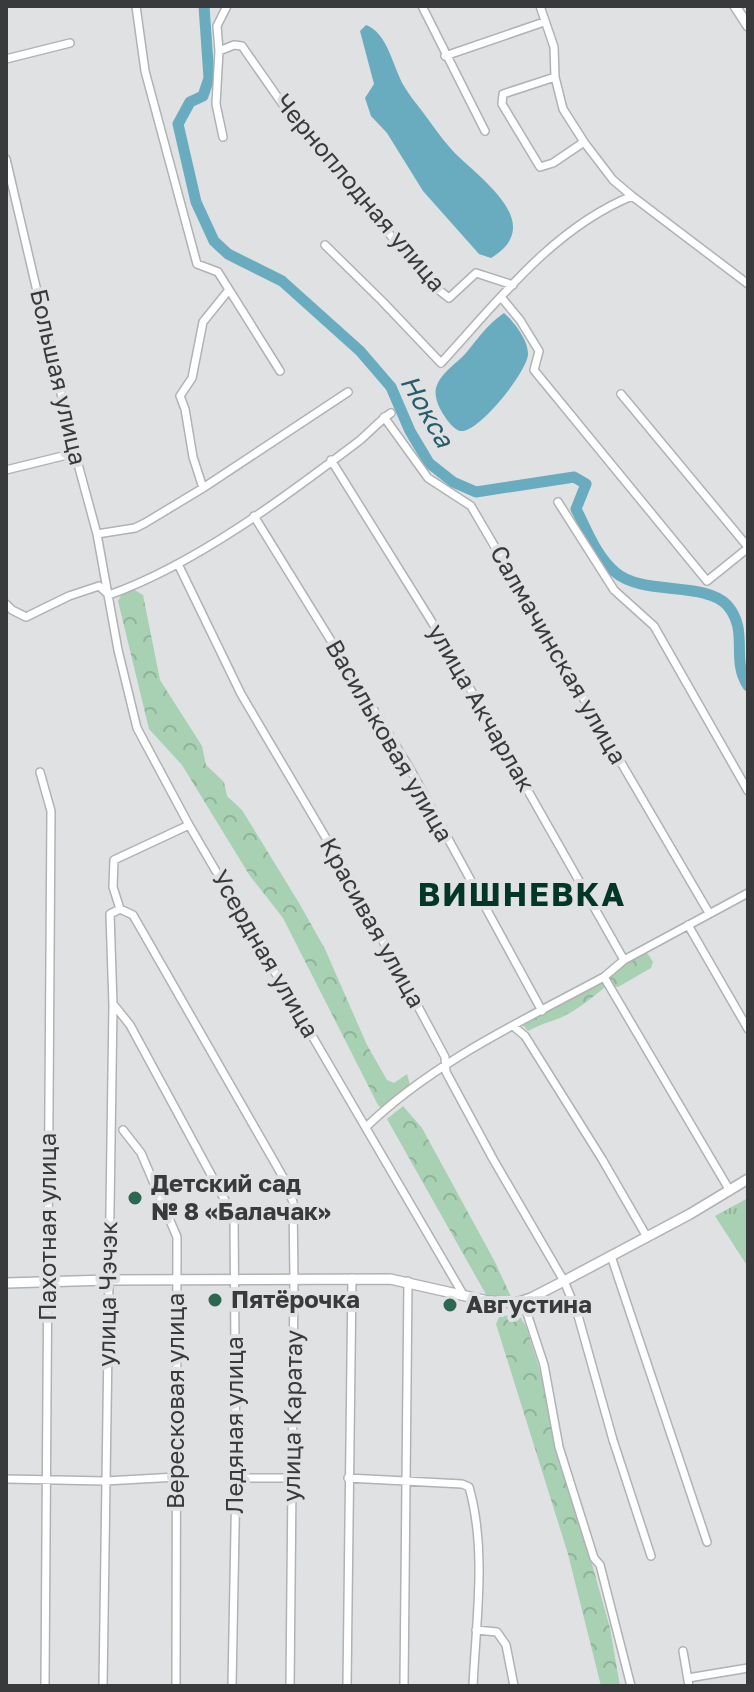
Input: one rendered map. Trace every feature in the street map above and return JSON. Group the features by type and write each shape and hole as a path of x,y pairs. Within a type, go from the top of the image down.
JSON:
{"street":[{"path":"136,6 145,71 197,264 218,272 280,371"},
{"path":"223,137 216,104 217,26 227,6"},
{"path":"422,6 485,131"},
{"path":"540,6 554,47 555,77 563,109 584,142 613,180 748,284"},
{"path":"735,6 748,26"},
{"path":"445,56 544,22"},
{"path":"6,59 70,43"},
{"name":"Черноплодная улица","path":"219,51 234,45 242,46 288,112 312,134 324,155 430,283 449,298 476,273 513,285"},
{"path":"555,77 503,94 502,104 540,167 553,163 584,142"},
{"name":"Большая улица","path":"6,159 109,595"},
{"path":"325,245 441,363 513,285 591,215 632,196"},
{"path":"203,488 180,396 192,378 203,322 228,291"},
{"path":"501,297 539,351 534,370 707,581 748,548 621,394"},
{"path":"97,534 135,528 203,488 348,392"},
{"name":"Салмачинская улица","path":"331,460 388,415 428,478 471,506 709,913"},
{"path":"6,470 75,453"},
{"path":"6,604 26,617 69,596 99,586 109,595 145,582 254,516 331,460"},
{"name":"улица Акчарлак","path":"331,460 435,627 624,960"},
{"path":"558,502 614,590 654,626 748,791"},
{"name":"Васильковая улица","path":"254,516 409,767 542,1011"},
{"name":"Красивая улица","path":"178,564 241,694 346,872 445,1057 446,1072 564,1281 577,1312 613,1440 651,1556"},
{"name":"Усердная улица","path":"109,595 118,650 137,728 189,825 464,1296"},
{"name":"Пахотная улица","path":"40,772 51,811 45,1683"},
{"path":"120,909 113,887 114,860 189,825"},
{"path":"366,1127 390,1104 446,1064 604,977 624,960 748,893"},
{"name":"улица Чэчэк","path":"103,1686 113,1005 110,914 120,909"},
{"name":"улица Каратау","path":"120,909 133,915 283,1177 293,1202 290,1686"},
{"path":"688,925 748,1029"},
{"path":"604,977 730,1191"},
{"name":"Ледяная улица","path":"113,1005 130,1025 234,1217 236,1478 232,1686"},
{"path":"513,1026 525,1036 647,1237"},
{"name":"Вересковая улица","path":"123,1130 141,1153 177,1237 176,1686"},
{"path":"6,1283 352,1278 408,1281 488,1301 523,1301 647,1237 748,1179"},
{"path":"611,1256 707,1542"},
{"path":"347,1686 352,1278"},
{"path":"404,1686 408,1281"},
{"path":"523,1301 544,1365 559,1447 594,1558 600,1565 631,1686"},
{"path":"6,1479 105,1481 177,1477"},
{"path":"236,1478 292,1478"},
{"path":"348,1478 462,1484 469,1487 479,1537 473,1686"},
{"path":"476,1630 497,1632 506,1645 514,1686"},
{"path":"683,1651 688,1682 748,1668"}],"green space":[{"path":"133,589 143,595 160,680 202,746 206,765 224,782 227,796 242,810 299,903 325,949 367,1045 387,1080 394,1083 407,1074 410,1085 385,1111 378,1105 283,918 250,876 182,765 149,729 118,601 123,591"},
{"path":"642,952 648,954 653,962 651,968 618,987 612,986 607,978 609,971"},
{"path":"593,979 602,982 605,987 572,1012 528,1031 521,1023"},
{"path":"403,1106 422,1128 512,1299 488,1298 387,1119"},
{"path":"748,1198 748,1267 715,1216"},
{"path":"500,1315 520,1317 526,1326 548,1396 559,1463 581,1525 610,1628 620,1686 601,1686 568,1554 496,1324"}],"water":[{"path":"366,25 380,35 400,79 440,136 503,201 511,216 513,230 507,244 491,258 479,254 423,191 387,133 371,116 365,98 374,84 360,31"},
{"path":"504,313 526,344 528,355 525,364 489,413 478,423 460,431 450,424 439,407 437,385 442,376"}],"waterway":[{"name":"Нокса","path":"204,6 209,78 203,96 190,102 178,124 196,202 214,241 228,254 282,281 360,351 391,387 410,431 429,463 453,482 476,492 574,477 586,484 576,509 608,566 641,584 704,593 727,605 737,625 740,666 748,686"}],"place":[{"name":"Детский сад № 8 «Балачак»","path":"135,1198"},
{"name":"Пятёрочка","path":"215,1300"},
{"name":"Августина","path":"450,1305"}],"district":[{"name":"ВИШНЕВКА","path":"522,895"}]}
